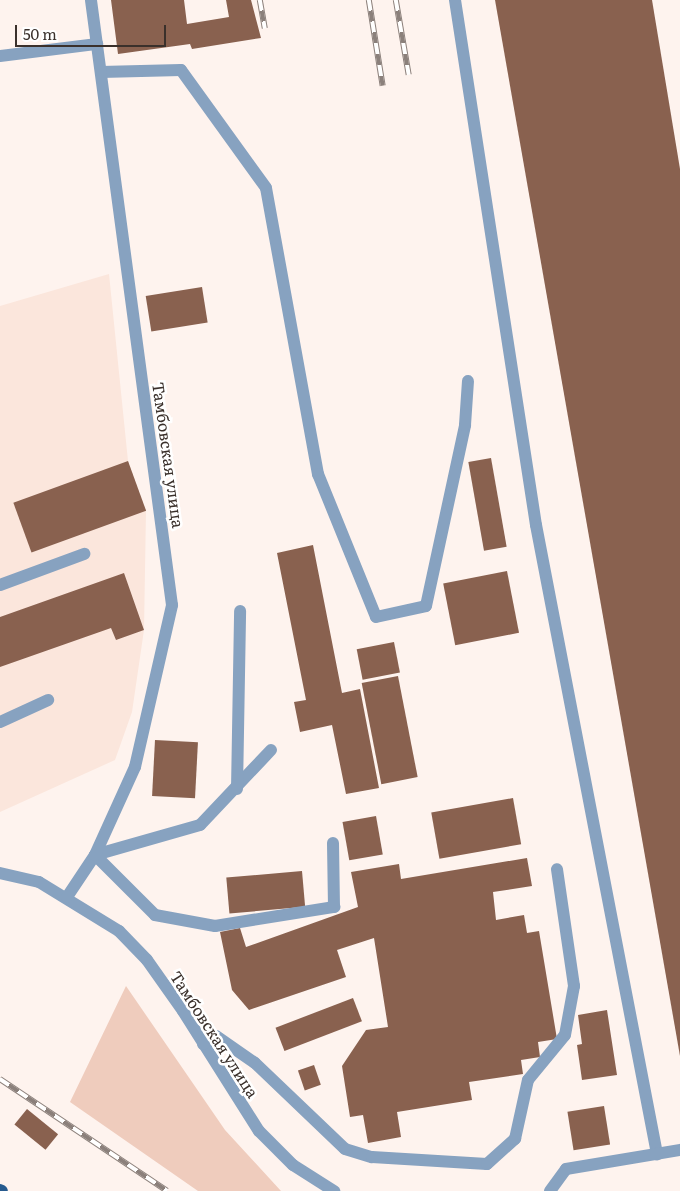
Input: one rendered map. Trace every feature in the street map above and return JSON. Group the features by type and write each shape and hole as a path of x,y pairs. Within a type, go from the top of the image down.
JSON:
{"street":[{"name":"Тамбовская улица","path":"68,896 95,855 135,767 172,605 92,0"},
{"path":"455,0 536,525 657,1154"},
{"path":"0,56 97,44"},
{"path":"102,72 181,70 266,188 318,474 376,617 426,606 465,425 468,381"},
{"path":"0,584 84,554"},
{"path":"237,789 240,611"},
{"path":"0,722 48,700"},
{"path":"271,750 237,789 200,825 95,855 155,915 215,926 334,907 333,843"},
{"path":"203,1044 216,1036 255,1063 345,1149 372,1157 486,1164 515,1139 528,1080 565,1035 574,986 558,869"},
{"name":"Тамбовская улица","path":"0,874 39,882 68,896 119,931 147,960 259,1131 293,1165 334,1191"},
{"path":"550,1191 566,1169 680,1150"}],"shaded area":[{"path":"109,274 128,461 146,511 144,630 132,712 115,760 0,812 0,306"},
{"path":"126,986 225,1130 281,1191 198,1191 70,1102"}],"building":[{"path":"111,0 184,0 187,24 229,17 226,0 251,0 261,38 192,49 190,44 118,54"},
{"path":"495,0 652,0 680,169 680,1056"},
{"path":"202,287 208,323 151,331 146,296"},
{"path":"491,458 507,547 484,551 468,462"},
{"path":"128,461 146,511 31,553 13,503"},
{"path":"313,545 342,693 360,689 379,788 346,794 332,725 300,732 294,702 306,700 277,553"},
{"path":"507,571 519,633 455,645 443,583"},
{"path":"124,573 144,630 116,640 111,628 0,667 0,617"},
{"path":"394,642 400,672 363,680 357,649"},
{"path":"398,676 418,777 381,784 362,683"},
{"path":"155,740 198,742 195,798 152,796"},
{"path":"513,798 521,844 439,859 431,812"},
{"path":"376,816 383,854 349,860 343,822"},
{"path":"527,858 532,886 493,892 496,920 524,915 527,933 539,931 557,1039 538,1042 540,1057 521,1060 523,1074 469,1082 472,1100 397,1112 401,1137 368,1143 363,1115 350,1117 342,1066 366,1030 388,1027 374,938 337,950 346,977 249,1010 232,990 220,932 240,928 246,947 358,907 351,872 399,864 401,879"},
{"path":"302,871 305,907 229,913 226,878"},
{"path":"353,998 362,1021 284,1051 276,1028"},
{"path":"607,1010 617,1075 582,1080 577,1045 582,1044 578,1015"},
{"path":"314,1065 321,1085 305,1090 298,1071"},
{"path":"604,1106 610,1145 574,1150 567,1112"},
{"path":"27,1109 58,1134 45,1150 14,1125"}],"railway":[{"path":"260,0 265,29"},
{"path":"369,0 383,86"},
{"path":"396,0 409,75"},
{"path":"0,1079 167,1191"}]}
